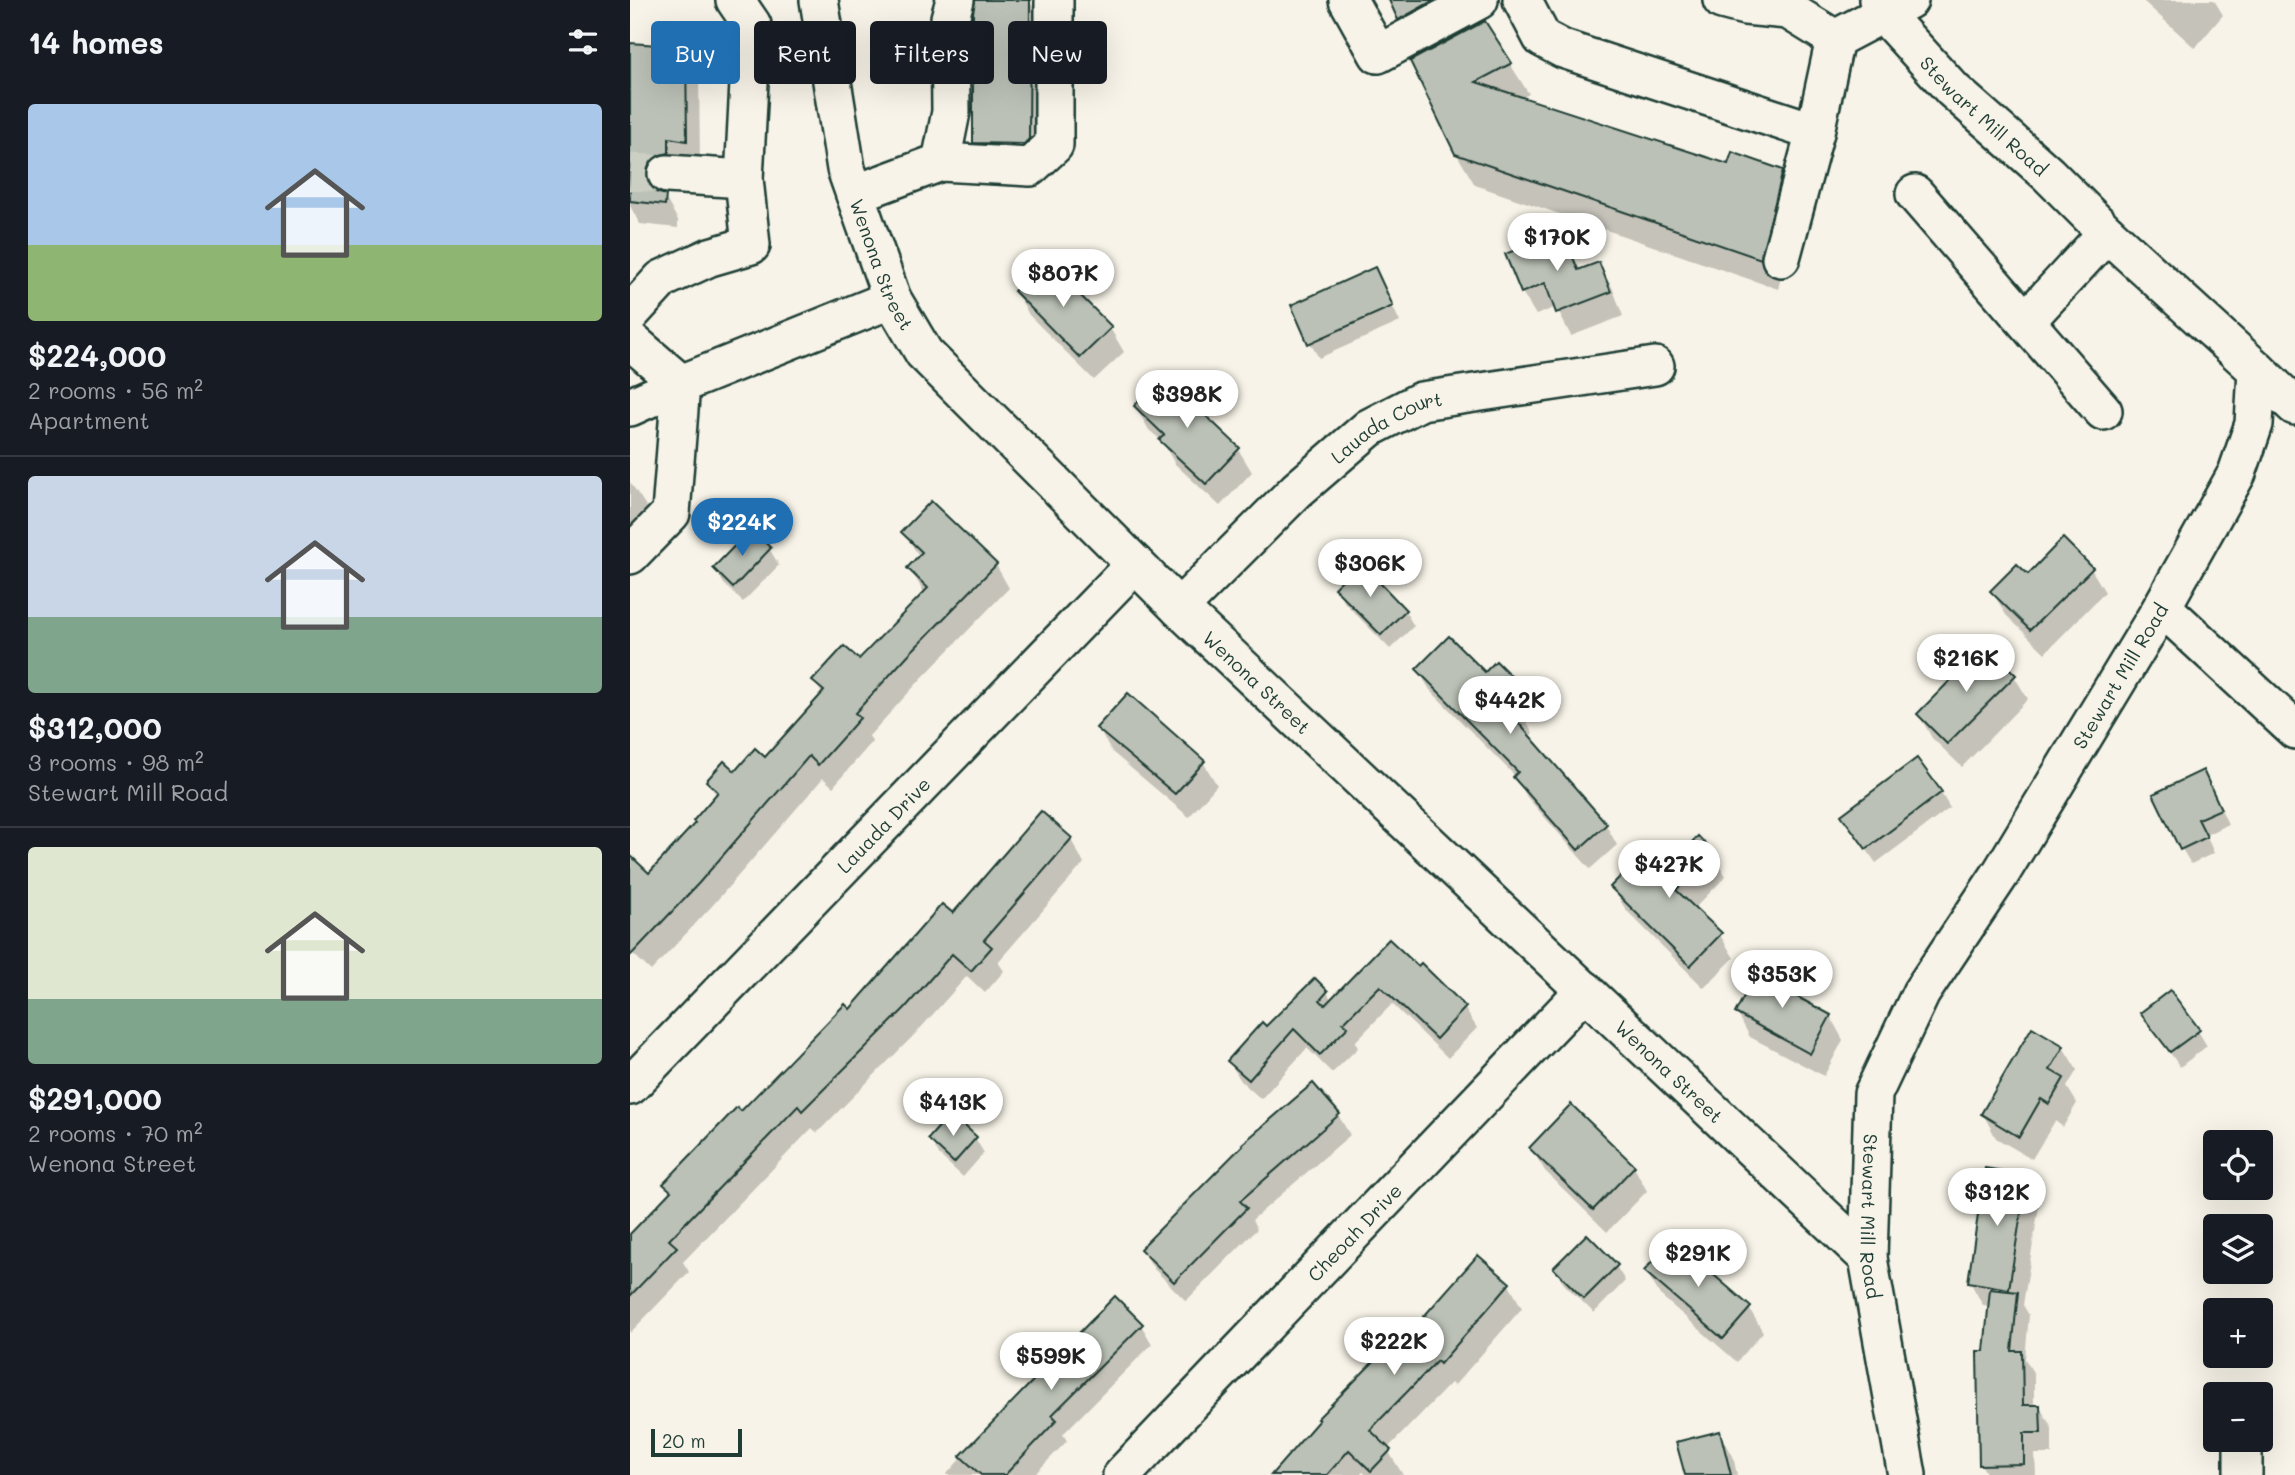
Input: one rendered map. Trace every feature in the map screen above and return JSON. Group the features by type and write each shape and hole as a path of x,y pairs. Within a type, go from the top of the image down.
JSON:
{"street":[{"path":"630,314 662,279 710,257 751,245 744,179 752,25 735,0"},
{"name":"Wenona Street","path":"819,0 846,169 892,299 924,353 1179,608 1868,1258"},
{"path":"942,162 951,112 950,18 955,0"},
{"path":"855,194 942,162 1030,167 1054,145 1054,0"},
{"path":"1361,4 1378,54 1479,0"},
{"path":"1522,0 1542,38 1563,49 1815,132"},
{"path":"1721,0 1745,6 1776,5 1835,39"},
{"path":"1781,258 1815,132 1835,39 1891,4"},
{"name":"Stewart Mill Road","path":"1891,4 1953,90 2048,174 2107,233 2257,370 2254,424 2237,473 2162,607 2001,873 1921,993 1873,1094 1868,1258 1907,1475"},
{"path":"667,174 744,179"},
{"path":"1915,194 2103,411"},
{"path":"2026,321 2107,233"},
{"path":"630,407 892,299"},
{"path":"630,340 681,384"},
{"name":"Lauada Court","path":"1179,608 1297,490 1368,428 1422,401 1654,366"},
{"path":"2257,370 2295,392"},
{"path":"2257,370 2295,406"},
{"path":"630,555 671,513 681,384"},
{"name":"Lauada Drive","path":"630,1086 1135,564"},
{"path":"2162,607 2295,730"},
{"name":"Cheoah Drive","path":"1122,1475 1585,990"}],"building":[{"path":"975,0 1030,0 1030,21 1008,21 1008,84 1029,84 1029,139 1024,144 973,143 973,84 994,84 994,21 973,21"},
{"path":"1389,0 1434,0 1398,20"},
{"path":"1485,21 1512,63 1476,82 1728,164 1732,152 1783,170 1761,259 1455,154 1410,61"},
{"path":"630,43 651,44 651,84 686,84 687,141 669,138 669,153 657,156 650,162 646,172 649,184 656,192 666,195 665,205 630,201"},
{"path":"1563,232 1578,270 1599,262 1611,292 1556,313 1545,283 1521,293 1505,254"},
{"path":"1045,260 1112,327 1080,358 1014,291"},
{"path":"1375,267 1393,306 1308,344 1291,305"},
{"path":"1163,375 1240,448 1206,484 1159,440 1164,435 1134,406"},
{"path":"931,501 997,564 855,713 860,718 818,765 809,756 699,883 630,956 630,855 649,873 695,823 693,821 718,792 706,781 724,761 735,771 755,748 765,757 824,691 812,681 844,646 859,659 928,588 907,568 922,552 901,532"},
{"path":"751,529 771,548 733,588 713,568"},
{"path":"2063,538 2093,568 2030,630 1990,591 2017,564 2028,574"},
{"path":"1360,562 1406,610 1381,635 1334,588"},
{"path":"1449,636 1485,672 1496,661 1519,684 1507,696 1523,711 1515,719 1607,824 1578,850 1513,777 1518,772 1416,669"},
{"path":"1985,645 2016,675 1947,744 1917,714"},
{"path":"1128,693 1205,761 1175,794 1096,728"},
{"path":"1917,758 1942,792 1866,849 1841,815"},
{"path":"2203,770 2221,809 2198,819 2207,837 2180,850 2153,794"},
{"path":"1041,811 1072,838 984,940 992,947 971,971 952,954 905,1008 802,1111 798,1106 669,1240 677,1247 630,1296 630,1234 671,1191 663,1184 737,1107 741,1111 845,1004 850,1009 942,904 953,913"},
{"path":"1698,836 1713,852 1676,890 1722,933 1690,966 1610,887 1646,850 1665,869"},
{"path":"1389,939 1418,966 1421,963 1466,1007 1436,1039 1380,986 1343,1023 1348,1027 1320,1055 1294,1029 1249,1080 1227,1061 1262,1022 1266,1026 1315,978 1328,991 1320,1000 1325,1005"},
{"path":"1763,960 1787,972 1779,987 1831,1015 1810,1054 1735,1013"},
{"path":"2170,990 2200,1030 2170,1052 2140,1013"},
{"path":"2032,1027 2064,1046 2050,1070 2064,1078 2049,1104 2041,1099 2019,1137 1981,1114"},
{"path":"1313,1083 1340,1114 1240,1201 1247,1208 1174,1282 1140,1249 1242,1144"},
{"path":"1571,1104 1635,1166 1593,1210 1529,1148"},
{"path":"951,1113 977,1137 954,1163 928,1139"},
{"path":"1985,1168 2027,1175 2009,1289 1968,1282"},
{"path":"1587,1234 1618,1265 1584,1299 1553,1268"},
{"path":"1672,1239 1751,1307 1723,1339 1644,1271"},
{"path":"1478,1255 1510,1283 1440,1364 1437,1361 1370,1430 1391,1450 1371,1471 1349,1450 1327,1475 1271,1475 1319,1420 1317,1419 1383,1352 1388,1357"},
{"path":"1990,1289 2018,1292 2012,1351 2022,1351 2023,1405 2040,1405 2041,1433 2024,1433 2024,1464 1979,1465 1977,1351 1984,1351"},
{"path":"1115,1296 1143,1324 1052,1415 1057,1420 1005,1475 981,1475 960,1456"},
{"path":"1720,1431 1731,1475 1685,1475 1676,1442"}],"tunnel":[{"path":"630,172 667,174"}]}
